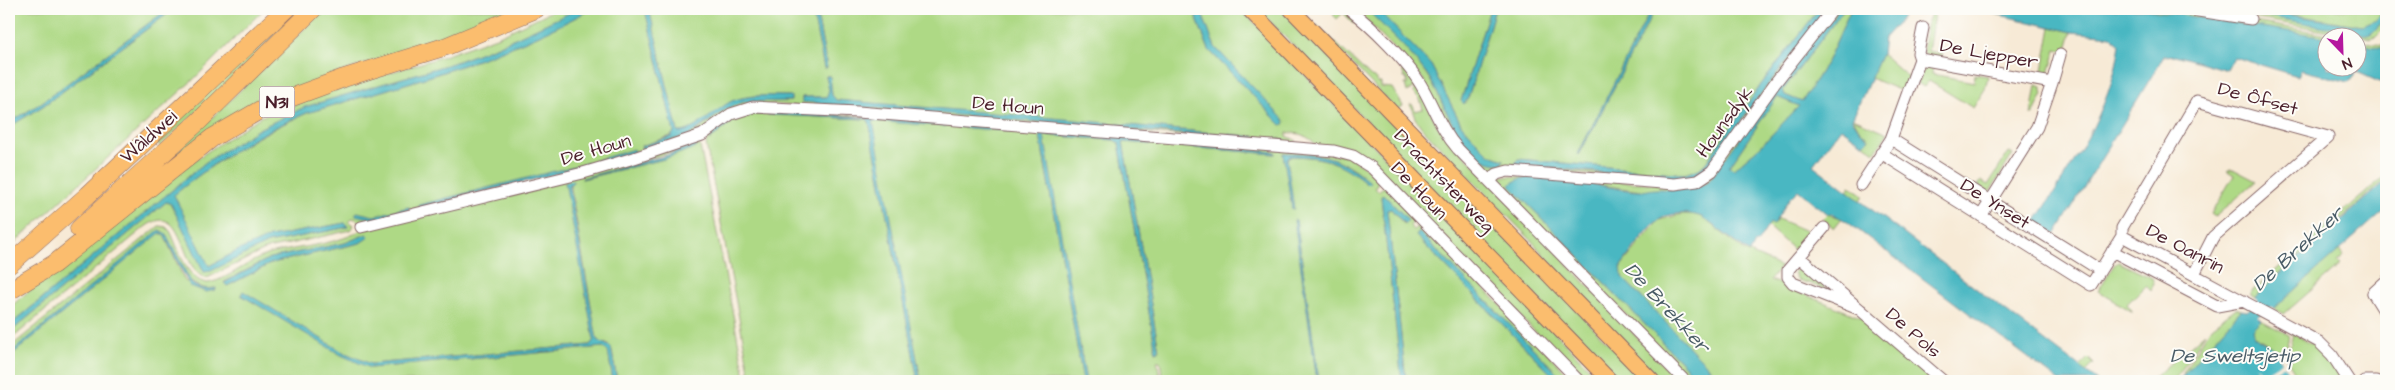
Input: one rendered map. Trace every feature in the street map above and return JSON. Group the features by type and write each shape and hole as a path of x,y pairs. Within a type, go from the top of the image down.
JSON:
{"highway":[{"path":"208,84 237,43 270,9"},
{"name":"Wâldwei","path":"9,265 208,84 286,9"},
{"name":"Wâldwei","path":"9,292 199,121 313,9"},
{"name":"N31","path":"9,292 54,264 212,138 265,107 336,81 447,46 536,9"}],"main road":[{"name":"Drachtsterweg","path":"1249,9 1610,381"},
{"name":"Drachtsterweg","path":"1291,9 1652,381"}],"street":[{"name":"Drachtsterweg","path":"1349,9 1367,24 1412,72 1450,140 1685,381"},
{"name":"Hounsdyk","path":"1490,180 1497,174 1508,171 1675,184 1697,182 1718,164 1770,90 1833,9"},
{"path":"2185,9 2251,19"},
{"name":"De Ljepper","path":"1861,185 1891,139 1920,59 1918,53 1923,28"},
{"name":"De Ljepper","path":"1981,216 2037,127 2060,55"},
{"name":"De Ljepper","path":"1920,59 2052,83"},
{"name":"De Ôfset","path":"2091,285 2122,236 2122,228 2197,100 2328,137 2213,237 2194,274"},
{"name":"De Houn","path":"361,227 574,175 644,155 702,135 731,114 753,107 849,111 1334,151 1353,156 1372,168 1579,381"},
{"name":"De Ynset","path":"1891,139 2100,270"},
{"name":"De Ynset","path":"1881,153 2091,285"},
{"name":"De Pols","path":"1824,228 1788,270 1790,280 1861,310"},
{"name":"De Oanrin","path":"2122,236 2319,342 2332,355 2349,381"},
{"path":"2112,251 2217,306 2245,302"},
{"name":"De Pols","path":"1799,257 1943,381"},
{"path":"2386,281 2373,293 2386,314"},
{"path":"2364,381 2376,381"}],"green space":[{"path":"9,9 168,9 41,103 9,123"},
{"path":"174,9 264,9 195,78 9,248 9,127 43,106"},
{"path":"296,9 305,9 160,146 156,142"},
{"path":"325,9 528,9 329,76 177,159 173,155"},
{"path":"556,9 578,9 498,46 453,63 305,107 259,129 206,162 9,326 9,308 23,296 166,179 260,117 352,84 441,57 499,36"},
{"path":"591,9 645,9 674,132 671,136 641,146 698,130 728,108 744,102 791,101 790,96 742,98 729,103 691,129 678,132 649,9 812,9 824,68 827,67 816,9 1193,9 1209,50 1281,125 1284,125 1215,47 1200,9 1241,9 1602,381 1583,381 1374,166 1318,146 1300,134 1287,133 1287,136 1297,141 1293,144 772,104 690,137 364,223 353,218 349,222 353,225 351,230 267,249 207,278 198,273 191,264 175,229 168,222 158,220 145,227 9,341 9,333 166,202 171,204 205,272 268,243 348,227 345,223 270,237 207,266 173,195 237,150 271,130 307,113 452,69 557,27","holes":["826,76 830,76 832,95 836,100 1284,139 1230,138 802,101 802,97 827,97 829,90"]},
{"path":"1258,9 1283,9 1645,381 1618,381"},
{"path":"1332,9 1341,9 1346,12 1401,66 1343,13 1337,19 1333,15 1336,12"},
{"path":"1355,9 1367,9 1414,58 1434,87 1456,131 1476,155 1488,162 1503,164 1504,160 1490,155 1461,124 1431,65 1377,9 1490,9 1461,101 1464,104 1468,98 1495,9 1651,9 1579,155 1655,9 1819,9 1760,86 1705,164 1699,169 1685,174 1518,159 1515,163 1517,167 1677,179 1701,174 1713,163 1748,111 1826,9 1830,9 1773,82 1717,162 1702,177 1681,182 1528,170 1486,171 1447,128 1423,79"},
{"path":"1836,9 1839,9 1782,81 1708,182 1698,188 1641,191 1567,180 1511,187 1700,381 1690,381 1500,184 1498,179 1501,176 1689,185"},
{"path":"1844,9 1851,9 1828,60 1802,102 1785,95 1783,90"},
{"path":"1933,9 1935,9 1928,51 1943,54 1940,58 1925,55 1923,51 1926,26"},
{"path":"2143,9 2174,9 2318,32 2318,37"},
{"path":"2198,9 2238,11 2240,9 2252,9 2250,12 2343,28 2318,29"},
{"path":"2260,9 2386,9 2375,21 2362,26"},
{"path":"2386,18 2386,26 2376,36 2368,37 2368,32 2372,33"},
{"path":"1317,25 1371,77 1377,79 1377,83 1381,83 1381,87 1392,88 1403,106 1397,110"},
{"path":"2051,27 2072,32 2066,52 2056,49 2048,77 2042,76"},
{"path":"2368,42 2386,46 2386,49 2368,46"},
{"path":"1882,54 1909,78 1904,92 1870,78"},
{"path":"1926,66 1933,66 1932,74 1974,82 1975,74 1988,76 1985,89 1973,108 1929,81 1924,87 1917,83"},
{"path":"1402,67 1417,86 1438,127 1678,381 1660,381 1606,325 1530,239 1422,128 1415,118 1410,104 1413,105 1415,111 1423,109 1420,99 1413,92 1416,89 1414,87 1407,92 1405,84 1408,84 1406,78 1404,78"},
{"path":"2036,85 2041,87 2043,94 2033,115 2031,115"},
{"path":"1777,97 1800,106 1760,147 1734,169 1729,167"},
{"path":"772,109 1075,131 1343,155 1371,171 1379,179 1375,188 1378,191 1385,186 1416,218 1410,226 1414,230 1422,224 1574,381 1565,381 1419,232 1416,236 1558,381 1406,381 1387,210 1391,209 1404,224 1408,220 1383,194 1381,197 1402,381 1319,381 1296,220 1317,381 1163,381 1160,361 1157,361 1161,381 1086,381 1043,135 1114,140 1119,143 1156,352 1159,351 1123,142 1275,154 1275,152 877,117 766,110 743,113 733,117 719,128 709,141 734,120 754,114 866,119 869,121 918,381 751,381 706,144 710,134 724,120 742,112","holes":["1283,153 1320,155 1340,161 1350,166 1370,182 1368,184 1341,165 1323,159 1289,156 1287,159 1293,209"]},
{"path":"1853,118 1888,133 1875,152 1864,144 1869,138 1860,131"},
{"path":"872,121 1036,133 1040,136 1083,381 921,381 872,124"},
{"path":"699,141 746,381 617,381 612,351 608,344 600,343 597,340 570,183 567,181 594,340 590,345 371,364 343,352 243,292 241,295 370,368 603,347 608,351 613,381 9,381 9,357 159,233 164,235 185,281 206,292 215,288 205,288 196,285 189,279 183,272 166,234 160,230 9,354 9,348 159,226 166,227 170,231 184,263 194,276 200,281 208,283 224,278 254,260 270,254 331,242 354,234 362,229","holes":["696,144 696,147 664,159 582,179","367,234 360,243 272,263 227,286 224,282 270,258 345,243"]},
{"path":"2009,152 2013,154 1989,193 1978,186 1981,181 1988,185"},
{"path":"2230,169 2256,181 2215,217 2211,214 2234,175 2227,171"},
{"path":"2386,175 2386,179 2272,280 2266,288 2261,283"},
{"path":"1850,186 1863,195 1860,201 1847,191"},
{"path":"1682,214 1693,214 1702,217 1745,251 1781,267 1770,280 1867,320 1869,322 1867,324 1887,341 1889,339 1898,347 1896,349 1915,366 1918,364 1933,381 1722,381 1622,277 1621,266 1659,220"},
{"path":"1827,214 1842,218 1834,228 1823,219"},
{"path":"1778,219 1811,233 1795,251 1767,226 1770,223 1773,225"},
{"path":"2339,250 2344,256 2337,262 2340,265 2284,314 2273,308"},
{"path":"2118,262 2152,278 2154,283 2151,290 2146,285 2127,304 2133,312 2098,291 2114,265"},
{"path":"1803,266 1829,290 1798,280 1794,273 1798,267"},
{"path":"2260,284 2265,289 2255,298 2249,294"},
{"path":"2236,308 2241,310 2185,374 2183,373 2211,327"},
{"path":"2261,320 2289,335 2285,356 2280,349 2276,352 2266,342 2254,336 2252,329"},
{"path":"2205,333 2173,381 2150,381"},
{"path":"2293,333 2324,352 2341,376 2333,381 2300,381 2287,360"},
{"path":"2088,358 2094,364 2086,372 2079,367"}],"water":[{"path":"168,9 174,9 43,106 9,127 9,123 41,103"},
{"path":"578,9 591,9 557,27 488,56 416,81 307,113 271,129 205,171 174,195 209,266 239,250 270,237 345,223 348,227 268,243 211,271 204,272 171,204 166,202 9,333 9,326 206,162 259,129 305,107 453,63 498,46"},
{"path":"645,9 649,9 678,132 691,129 726,104 746,97 791,96 791,101 744,102 728,108 689,135 642,149 641,146 671,137 674,132"},
{"path":"812,9 816,9 827,68 824,68"},
{"path":"1193,9 1200,9 1215,47 1285,121 1284,125 1281,125 1209,50"},
{"path":"1366,9 1377,9 1431,65 1461,124 1490,155 1504,160 1503,164 1488,162 1476,155 1465,143 1456,130 1426,73 1405,48"},
{"path":"1490,9 1495,9 1468,98 1464,104 1461,101"},
{"path":"1651,9 1655,9 1579,155 1578,154"},
{"path":"1819,9 1826,9 1748,111 1713,163 1701,173 1677,179 1515,165 1518,159 1685,174 1699,169 1705,164 1760,86"},
{"path":"1839,9 1844,9 1783,90 1785,95 1802,102 1828,60 1851,9 1910,9 1884,38 1882,54 1852,119 1860,131 1869,138 1864,144 1841,128 1813,165 2098,381 2059,381 1846,221 1833,214 1827,214 1798,190 1789,199 1773,225 1770,223 1750,253 1702,217 1692,214 1669,215 1650,228 1621,266 1622,277 1722,381 1700,381 1510,185 1519,179 1534,177 1572,180 1641,191 1683,189 1702,185 1708,182 1782,81","holes":["1777,97 1799,106 1760,147 1734,169 1729,167"]},
{"path":"1974,9 2143,9 2318,36 2318,74 2301,70 2298,76 2234,57 2227,70 2175,55 2164,56 2055,235 2035,222 2088,138 2099,115 2115,69 2120,44 2111,36 2072,32"},
{"path":"2252,9 2362,26 2375,21 2386,9 2386,18 2368,35 2368,28 2330,28 2250,13"},
{"path":"2368,46 2386,49 2386,85 2368,77"},
{"path":"826,76 830,76 832,95 836,100 1286,140 1230,138 802,102 802,97 827,97 829,90"},
{"path":"2333,78 2352,78 2349,82"},
{"path":"766,110 1129,138 1275,152 1275,154 1123,142 1159,351 1156,352 1119,143 1114,140 1044,135 1086,381 1083,381 1040,135 1036,133 873,121 921,381 918,381 869,121 866,119 754,114 734,120 709,140 720,127 733,118"},
{"path":"696,144 697,147 664,159 582,179 665,156"},
{"path":"634,149 635,152 612,160 420,208 419,205 591,162"},
{"path":"1283,153 1320,155 1340,161 1370,182 1368,184 1341,165 1323,159 1289,156 1287,159 1294,209 1292,209"},
{"path":"573,180 569,185 597,340 611,347 617,381 613,381 608,351 603,347 370,368 341,355 241,295 243,291 343,352 371,364 590,345 594,340 565,182"},
{"name":"De Sweltsjetip","path":"2386,181 2386,209 2274,308 2269,307 2258,317 2261,320 2252,329 2254,336 2272,347 2295,381 2178,381 2241,310 2247,311 2258,301 2255,298 2271,282"},
{"path":"1383,194 1408,220 1405,224 1391,209 1387,210 1406,381 1402,381 1381,197"},
{"path":"409,207 410,210 374,219 355,215 357,212 374,216"},
{"path":"1294,220 1296,220 1319,381 1317,381"},
{"path":"159,230 166,234 192,284 203,289 216,288 216,290 206,292 190,286 164,235 160,233 9,357 9,354"},
{"path":"1419,232 1565,381 1558,381 1416,236"},
{"path":"367,234 369,237 360,243 272,263 227,286 224,283 270,258 345,243"}],"pier":[{"path":"2278,351 2297,381 2295,381 2284,365 2265,377 2267,381 2265,381 2255,365 2263,374 2282,362 2276,352"}],"water label":[{"name":"De Brekker","path":"2298,249"},
{"name":"De Brekker","path":"1667,308"}]}
